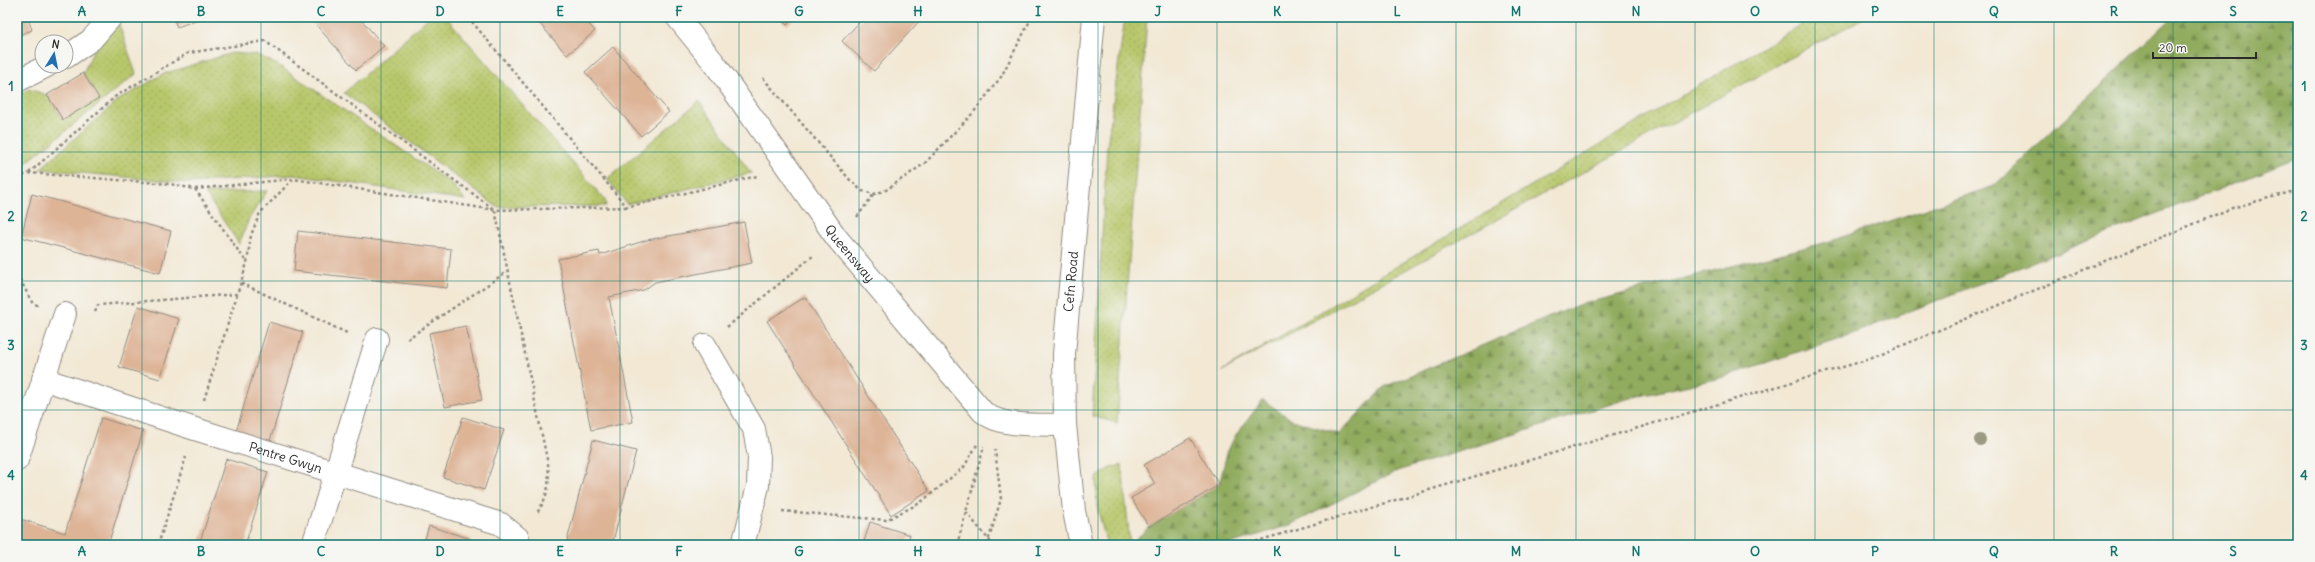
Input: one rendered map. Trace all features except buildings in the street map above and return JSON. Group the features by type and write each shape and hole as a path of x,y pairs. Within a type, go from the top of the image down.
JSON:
{"street":[{"path":"74,51 91,40 111,17"},
{"name":"Queensway","path":"677,17 716,64 836,237 991,419"},
{"name":"Cefn Road","path":"1081,545 1074,511 1065,425 1064,354 1094,17"},
{"path":"17,81 34,72"},
{"path":"17,460 65,314"},
{"path":"313,545 376,342"},
{"path":"705,345 754,429 759,457 758,486 742,545"},
{"name":"Pentre Gwyn","path":"43,379 195,429 502,524 518,542"},
{"path":"991,419 1003,422 1065,425"}],"path":[{"path":"468,17 627,208"},
{"path":"757,72 850,180 862,191 874,194 886,190 925,163 973,113 1001,77 1032,17"},
{"path":"17,178 29,173 116,96 188,53 265,41 495,210 550,481 546,496 538,512 518,542"},
{"path":"29,173 170,184 195,189 292,179 495,210 627,208 701,191 788,167"},
{"path":"158,545 247,263 251,235 260,213 292,179"},
{"path":"195,189 247,263"},
{"path":"1244,545 1870,359 2232,208 2298,190"},
{"path":"705,345 836,237"},
{"path":"241,283 376,342 403,341 508,271"},
{"path":"17,274 34,304 91,324 98,305 237,294"},
{"path":"752,508 886,520 920,503 964,467 991,419"},
{"path":"957,545 991,419"},
{"path":"987,545 1001,499 991,419"},
{"path":"966,512 993,545"}],"green space":[{"path":"429,17 446,17 605,200 606,206 497,207 344,93"},
{"path":"1125,17 1147,17 1117,423 1092,416 1107,147"},
{"path":"1813,17 1865,17 1222,371"},
{"path":"2173,17 2298,17 2298,158 1852,334 1720,378 1627,399 1397,471 1290,525 1226,545 1130,545 1149,527 1219,485 1227,453 1235,436 1263,400 1292,420 1339,434 1384,387 1578,305 1827,242 1994,186"},
{"path":"119,24 136,74 17,170 17,96 29,89 47,95 63,120 98,98 83,73 94,50"},
{"path":"232,53 257,55 278,65 452,184 465,200 294,175 188,183 40,169 117,101 163,74"},
{"path":"699,101 751,173 627,204 607,179"},
{"path":"267,191 249,219 239,244 205,193"},
{"path":"1122,465 1130,545 1107,545 1097,506 1096,478 1110,468"}]}
